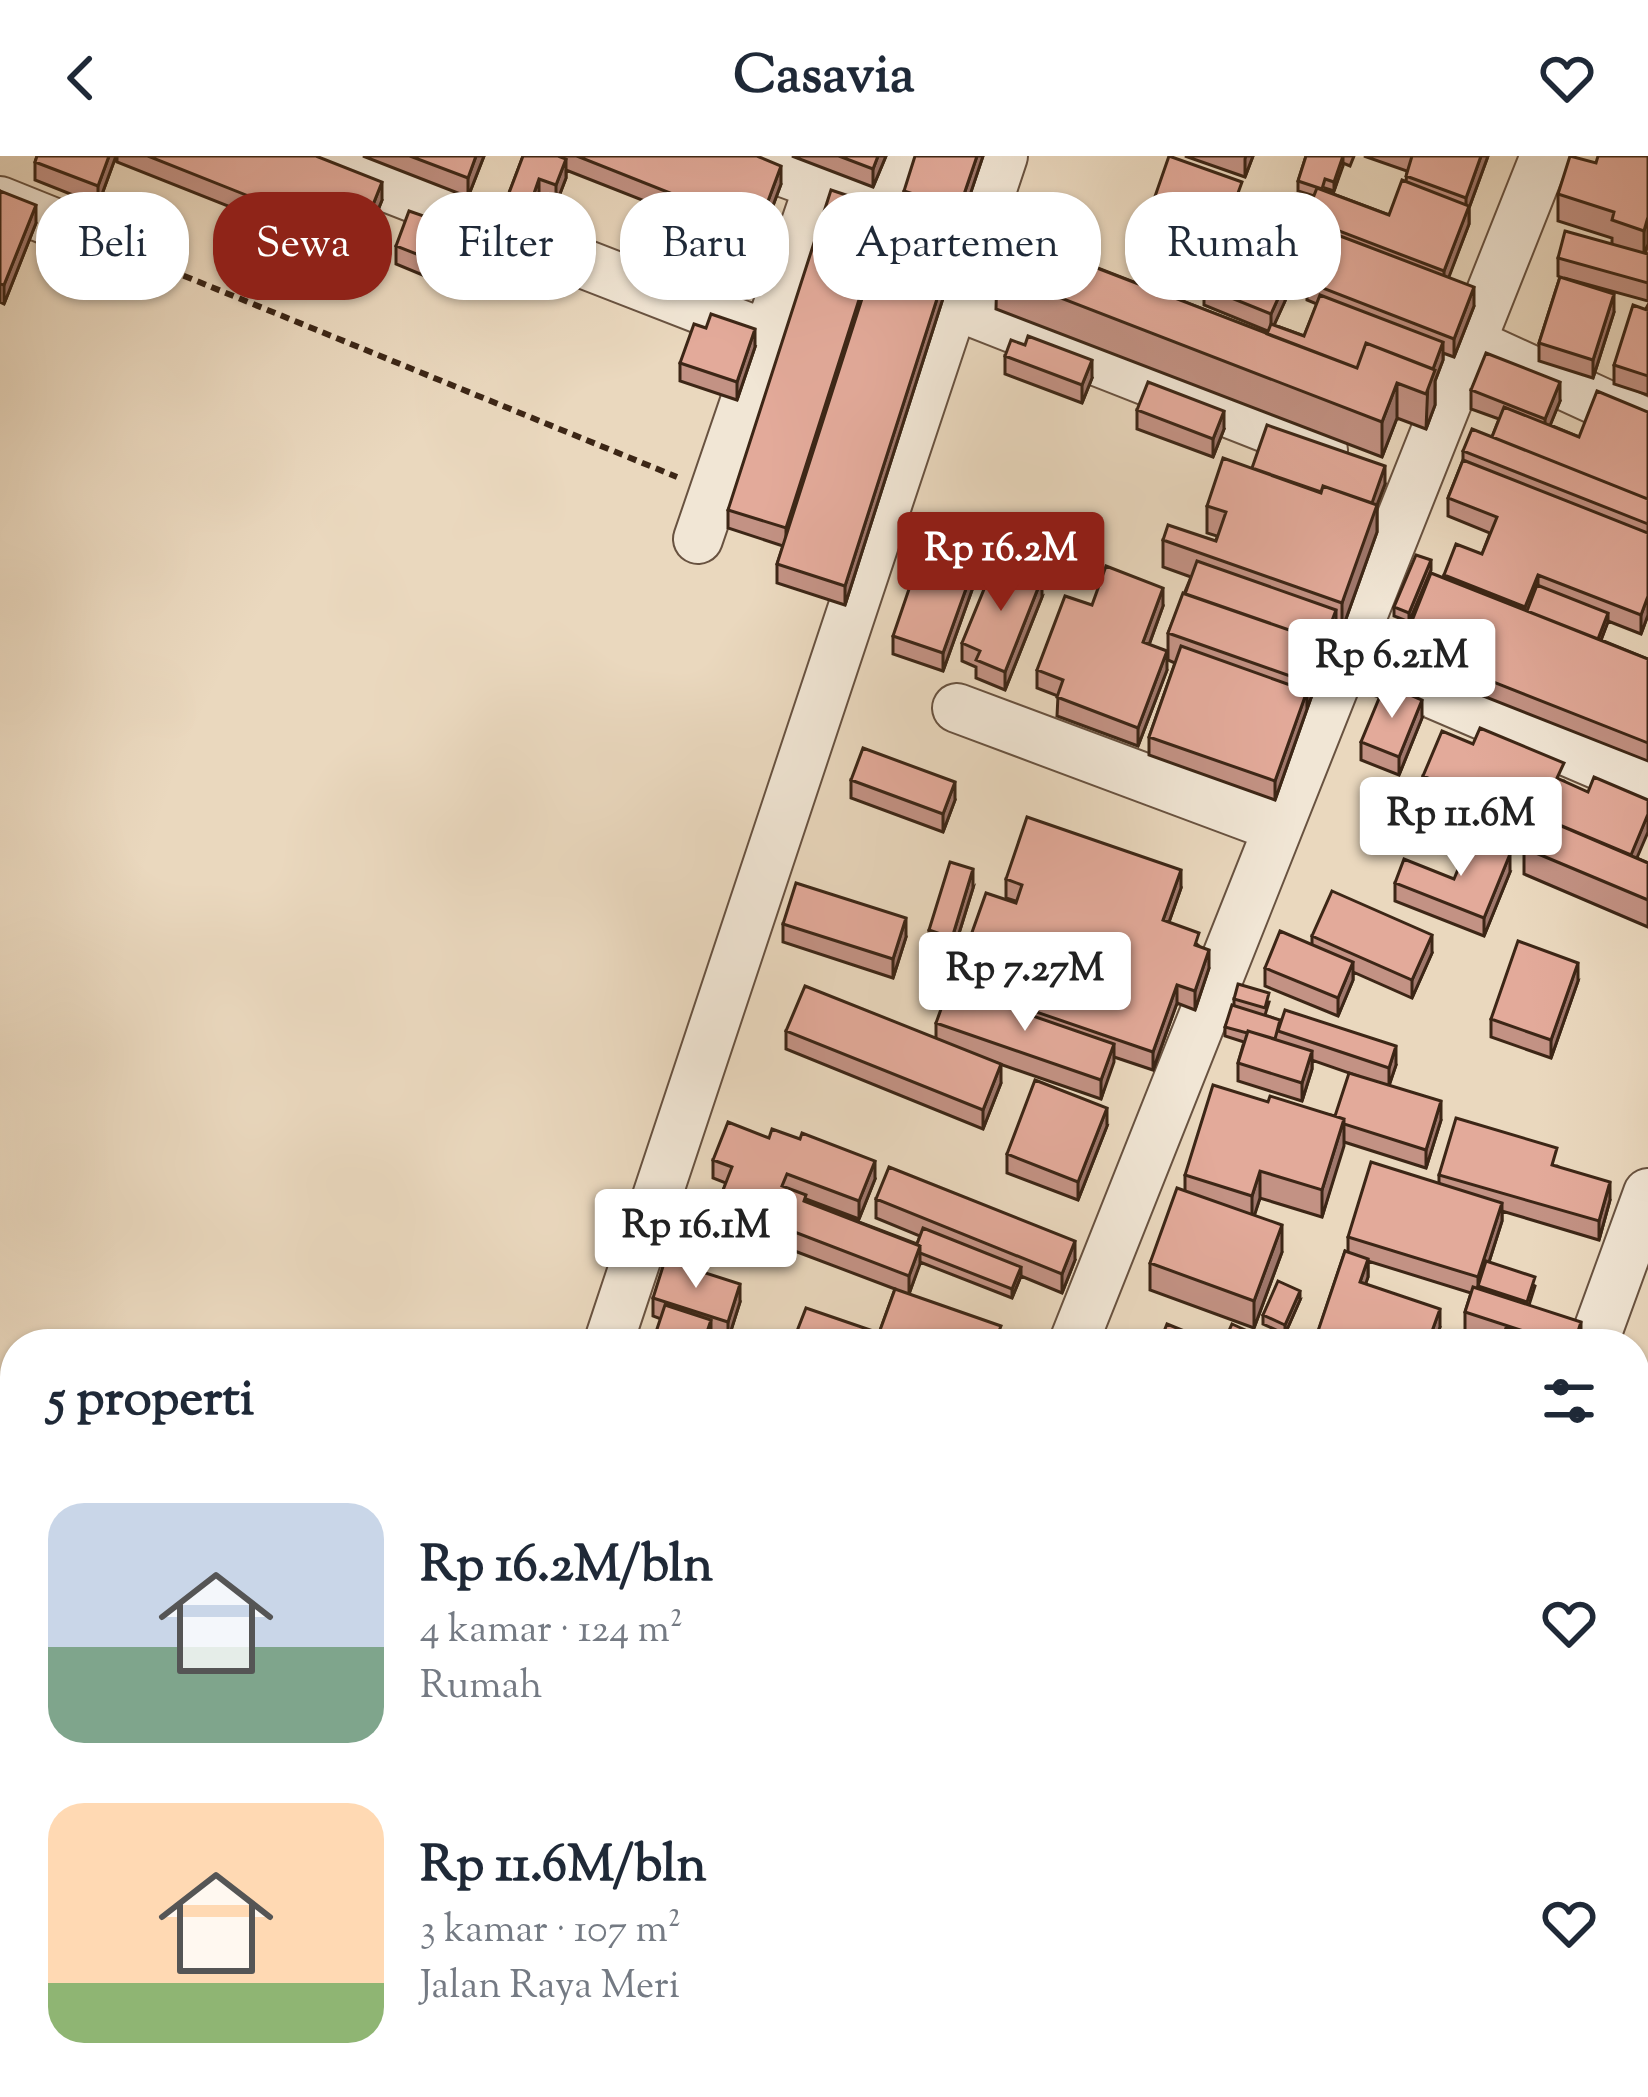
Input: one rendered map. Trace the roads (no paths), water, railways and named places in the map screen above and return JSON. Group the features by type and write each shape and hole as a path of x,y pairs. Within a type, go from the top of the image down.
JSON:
{"street":[{"path":"306,156 767,335"},
{"path":"740,156 829,192"},
{"path":"892,192 904,156"},
{"path":"992,192 1004,156"},
{"path":"1079,1329 1546,156"},
{"path":"698,539 818,188"},
{"path":"0,201 36,215"},
{"path":"613,1329 955,300"},
{"path":"954,304 1415,486"},
{"path":"1472,343 1648,424"},
{"path":"1347,657 1648,786"},
{"path":"957,708 1276,827"},
{"path":"1598,1329 1648,1193"}]}
